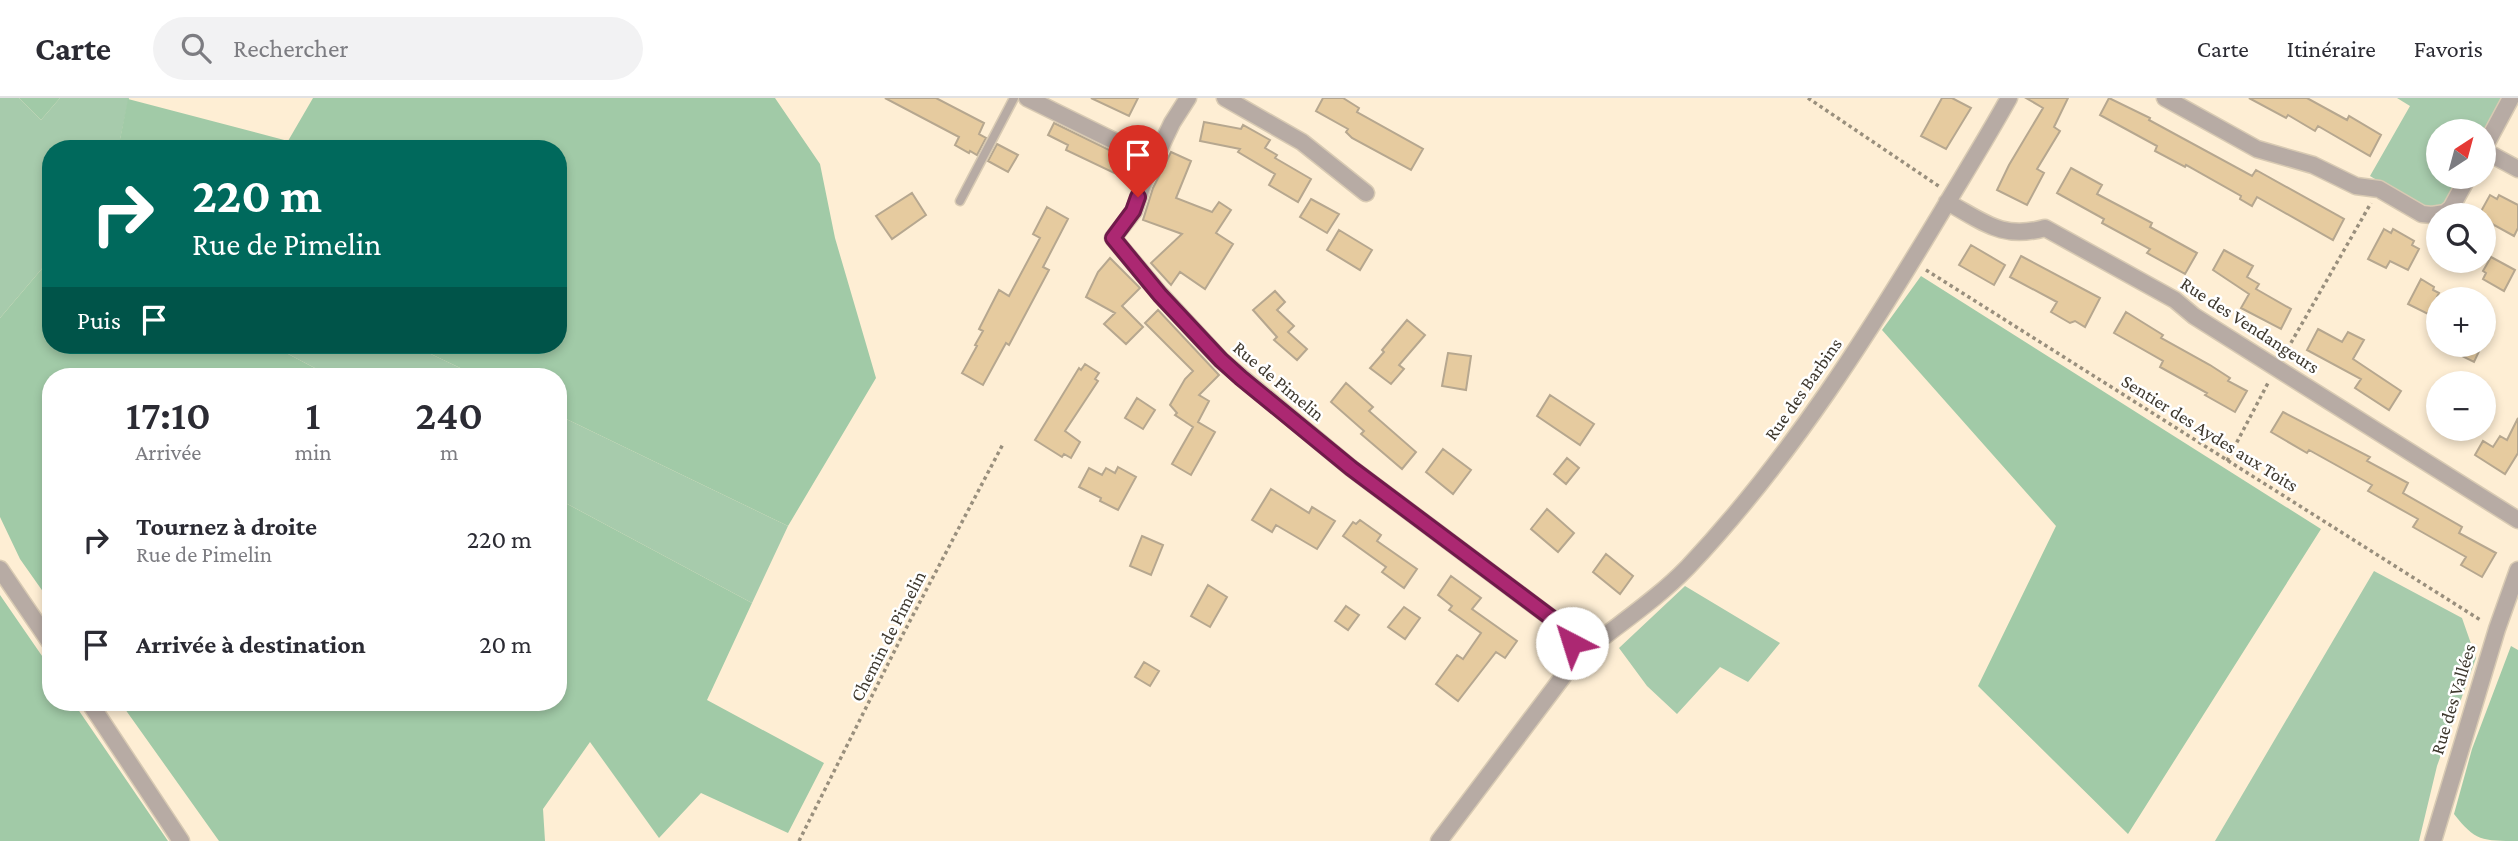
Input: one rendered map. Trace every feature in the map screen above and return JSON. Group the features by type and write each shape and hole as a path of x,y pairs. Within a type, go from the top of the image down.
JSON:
{"street":[{"path":"1027,98 1155,161"},
{"name":"Rue de Pimelin","path":"1188,98 1172,123 1133,211 1113,238 1160,295 1221,360 1282,413 1566,629 1595,643"},
{"path":"1225,98 1302,142 1366,193"},
{"name":"Rue des Barbins","path":"1577,658 1643,607 1686,568 1751,496 1814,413 1913,262 2009,98"},
{"path":"2165,98 2257,149 2313,165 2356,186 2379,190 2422,214 2445,213 2462,189"},
{"path":"2496,126 2511,98"},
{"path":"2496,157 2518,169"},
{"name":"Rue des Vendangeurs","path":"1950,199 1999,230 2025,233 2045,228 2175,300 2194,316 2518,520"},
{"path":"0,569 42,631"},
{"name":"Rue des Vallées","path":"2433,841 2497,629 2518,570"},
{"path":"1439,841 1577,658 1566,629"},
{"path":"95,711 181,841"}],"lane":[{"path":"960,201 1014,98"}],"path":[{"path":"1808,98 1950,199"},
{"path":"2227,461 2276,368 2379,190"},
{"name":"Sentier des Aydes aux Toits","path":"1913,262 2493,627"},
{"name":"Chemin de Pimelin","path":"799,841 1003,444"}],"green space":[{"path":"0,98 19,98 41,120 60,98 129,98 120,140 42,140 42,269 0,318"},
{"path":"19,98 60,98 41,120"},
{"path":"313,98 775,98 820,164 835,238 876,378 788,526 567,419 567,368 460,368 431,354 567,354 567,140 289,140"},
{"path":"2397,98 2502,98 2491,119 2426,119 2426,189 2454,189 2443,203 2426,203 2426,206 2370,176 2410,106"},
{"path":"128,99 284,140 120,140"},
{"path":"42,269 42,354 288,354 315,368 42,368 42,590 20,559 0,517 0,318"},
{"path":"1921,276 2321,529 2128,834 1978,686 2056,526 1882,330"},
{"path":"288,354 431,354 460,368 315,368"},
{"path":"567,419 788,526 752,603 567,504"},
{"path":"567,504 752,603 707,700 824,763 788,833 701,793 659,838 590,742 543,809 545,841 219,841 126,711 567,711"},
{"path":"2374,571 2462,618 2476,658 2437,766 2419,841 2215,841"},
{"path":"1685,586 1780,643 1748,682 1720,667 1677,714 1647,686 1619,648"},
{"path":"0,595 42,656 42,711 79,711 168,841 0,841"},
{"path":"2511,646 2518,650 2518,841 2496,841 2480,838 2468,830 2454,814 2472,749"}],"building":[{"path":"885,98 936,98 984,123 979,134 986,138 977,155 970,151 969,153 955,145 959,137"},
{"path":"1091,98 1138,98 1129,116"},
{"path":"1323,98 1343,98 1359,108 1357,112 1423,149 1411,170 1352,138 1346,132 1348,129 1316,111"},
{"path":"1942,98 1952,98 1971,108 1946,149 1921,136"},
{"path":"2026,98 2068,98 2054,127 2060,131 2037,169 2044,173 2027,205 1997,190 2043,108"},
{"path":"2109,98 2252,176 2256,170 2344,219 2333,240 2257,197 2252,206 2240,199 2241,196 2155,151 2157,146 2100,115"},
{"path":"2249,98 2307,98 2347,120 2349,116 2381,135 2370,156 2318,126 2315,131 2288,115 2286,118"},
{"path":"1204,122 1241,129 1243,125 1270,140 1265,148 1277,155 1275,158 1311,179 1298,202 1269,185 1275,174 1238,152 1240,149 1200,141"},
{"path":"1054,123 1140,165 1133,182 1066,150 1068,145 1048,135"},
{"path":"997,144 1018,155 1008,172 988,161"},
{"path":"1171,152 1191,161 1176,198 1212,212 1219,202 1231,210 1216,233 1233,244 1205,289 1180,272 1171,285 1151,263 1182,234 1143,220 1153,188"},
{"path":"2071,168 2102,185 2097,194 2152,223 2150,227 2197,253 2185,274 2147,253 2150,249 2102,223 2104,219 2057,193"},
{"path":"912,193 926,215 892,239 876,216"},
{"path":"2490,195 2497,199 2499,195 2518,205 2518,228 2514,236 2496,226 2496,203 2486,203"},
{"path":"1311,199 1339,214 1327,233 1300,217"},
{"path":"1047,207 1068,219 1043,267 1049,270 1009,345 1006,343 983,385 962,373 977,346 975,345 983,331 979,329 999,290 1009,296 1040,238 1033,234"},
{"path":"2384,229 2391,233 2393,229 2414,241 2412,245 2419,249 2408,270 2390,261 2386,268 2368,259"},
{"path":"1339,230 1372,250 1360,270 1327,250"},
{"path":"1971,245 2005,265 1994,285 1959,265"},
{"path":"2224,250 2253,266 2247,277 2259,284 2256,289 2291,309 2281,329 2241,308 2249,294 2213,270"},
{"path":"2021,256 2100,298 2085,327 2075,321 2070,323 2051,312 2057,302 2010,277"},
{"path":"1110,258 1140,288 1122,306 1143,327 1126,344 1104,324 1115,313 1086,297 1098,272"},
{"path":"2496,260 2515,270 2504,291 2483,279 2486,273 2496,273"},
{"path":"2421,279 2434,287 2426,287 2426,313 2408,304"},
{"path":"1275,291 1285,302 1277,310 1294,326 1288,332 1307,349 1297,360 1274,340 1277,337 1253,310"},
{"path":"1158,310 1219,375 1199,395 1209,401 1198,422 1215,432 1191,475 1172,464 1193,427 1175,415 1177,413 1170,405 1185,379 1193,371 1145,323"},
{"path":"2126,312 2163,335 2161,338 2210,365 2230,378 2228,381 2247,391 2235,412 2160,367 2163,361 2114,333"},
{"path":"1407,320 1425,335 1399,365 1404,369 1391,384 1370,368"},
{"path":"2318,329 2342,342 2348,332 2364,340 2353,359 2401,391 2389,410 2355,388 2361,379 2307,350"},
{"path":"1448,353 1471,356 1466,390 1442,386"},
{"path":"2464,357 2476,357 2474,362"},
{"path":"1085,364 1099,373 1095,379 1098,381 1065,431 1080,442 1071,458 1064,454 1062,457 1035,440 1079,368 1081,370"},
{"path":"1346,383 1373,407 1369,411 1416,452 1402,469 1361,434 1364,431 1331,402"},
{"path":"1550,395 1594,424 1580,445 1537,416"},
{"path":"1137,398 1155,410 1143,429 1125,418"},
{"path":"2283,412 2370,457 2367,461 2408,483 2403,493 2462,527 2459,533 2496,553 2482,577 2461,565 2466,557 2413,527 2418,519 2368,491 2372,485 2271,432"},
{"path":"2518,418 2518,453 2505,474 2475,455 2483,441 2493,447 2500,436 2507,440"},
{"path":"1443,449 1471,470 1453,494 1426,472"},
{"path":"1567,458 1579,468 1566,484 1554,474"},
{"path":"1118,467 1136,477 1118,510 1079,487 1089,468 1102,475 1106,468 1115,473"},
{"path":"1271,489 1309,513 1312,507 1335,521 1317,549 1276,525 1272,532 1252,520"},
{"path":"1547,509 1574,533 1558,552 1531,529"},
{"path":"1360,520 1381,535 1377,541 1417,569 1404,588 1382,572 1386,567 1343,536 1353,522 1356,524"},
{"path":"1142,536 1163,545 1151,575 1130,566"},
{"path":"1606,554 1633,576 1620,594 1593,572"},
{"path":"1451,576 1481,598 1472,609 1517,641 1505,658 1496,652 1458,701 1436,684 1457,655 1463,659 1481,633 1449,610 1452,606 1438,595"},
{"path":"1208,585 1227,597 1210,627 1191,616"},
{"path":"1346,606 1359,615 1348,630 1335,621"},
{"path":"1404,607 1420,618 1405,639 1388,627"},
{"path":"1144,662 1159,671 1150,686 1135,677"}],"route":[{"path":"1138,197 1133,211 1113,238 1160,295 1221,360 1351,468 1566,629 1572,643"}]}
